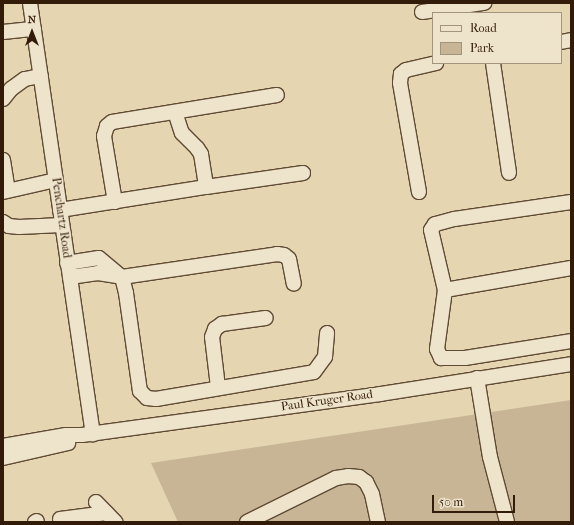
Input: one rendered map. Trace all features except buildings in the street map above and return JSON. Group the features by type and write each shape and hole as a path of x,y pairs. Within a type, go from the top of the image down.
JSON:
{"street":[{"name":"Penchartz Road","path":"30,3 70,278 88,434"},
{"path":"422,12 484,3"},
{"path":"3,32 34,29"},
{"path":"419,192 400,83 401,74 406,70 432,64"},
{"path":"493,64 509,173"},
{"path":"3,100 11,89 25,79 41,76"},
{"path":"115,202 104,136 106,126 112,122 277,95"},
{"path":"175,112 182,133 201,154 206,186"},
{"path":"3,160 5,191 56,180"},
{"path":"60,210 206,186 304,173"},
{"path":"571,202 454,219 432,225 431,234 445,290 437,349 441,358 465,358 571,341"},
{"path":"3,222 9,226 19,227 62,225"},
{"path":"70,278 98,273 122,277 277,254 284,255 289,259 294,284"},
{"path":"67,262 99,258 122,277 142,394 151,399 314,372 325,357 327,333"},
{"path":"445,290 571,268"},
{"path":"218,387 212,337 215,329 222,324 266,318"},
{"name":"Paul Kruger Road","path":"3,446 66,435 88,434 380,394 571,364"},
{"path":"477,378 490,457 507,522"},
{"name":"Paul Kruger Road","path":"3,458 68,444 88,434"},
{"path":"247,522 336,478 348,476 359,477 366,482 372,494 378,522"},
{"path":"96,502 111,517"},
{"path":"60,520 111,517"}],"green space":[{"path":"571,400 571,522 178,522 151,463"}]}
